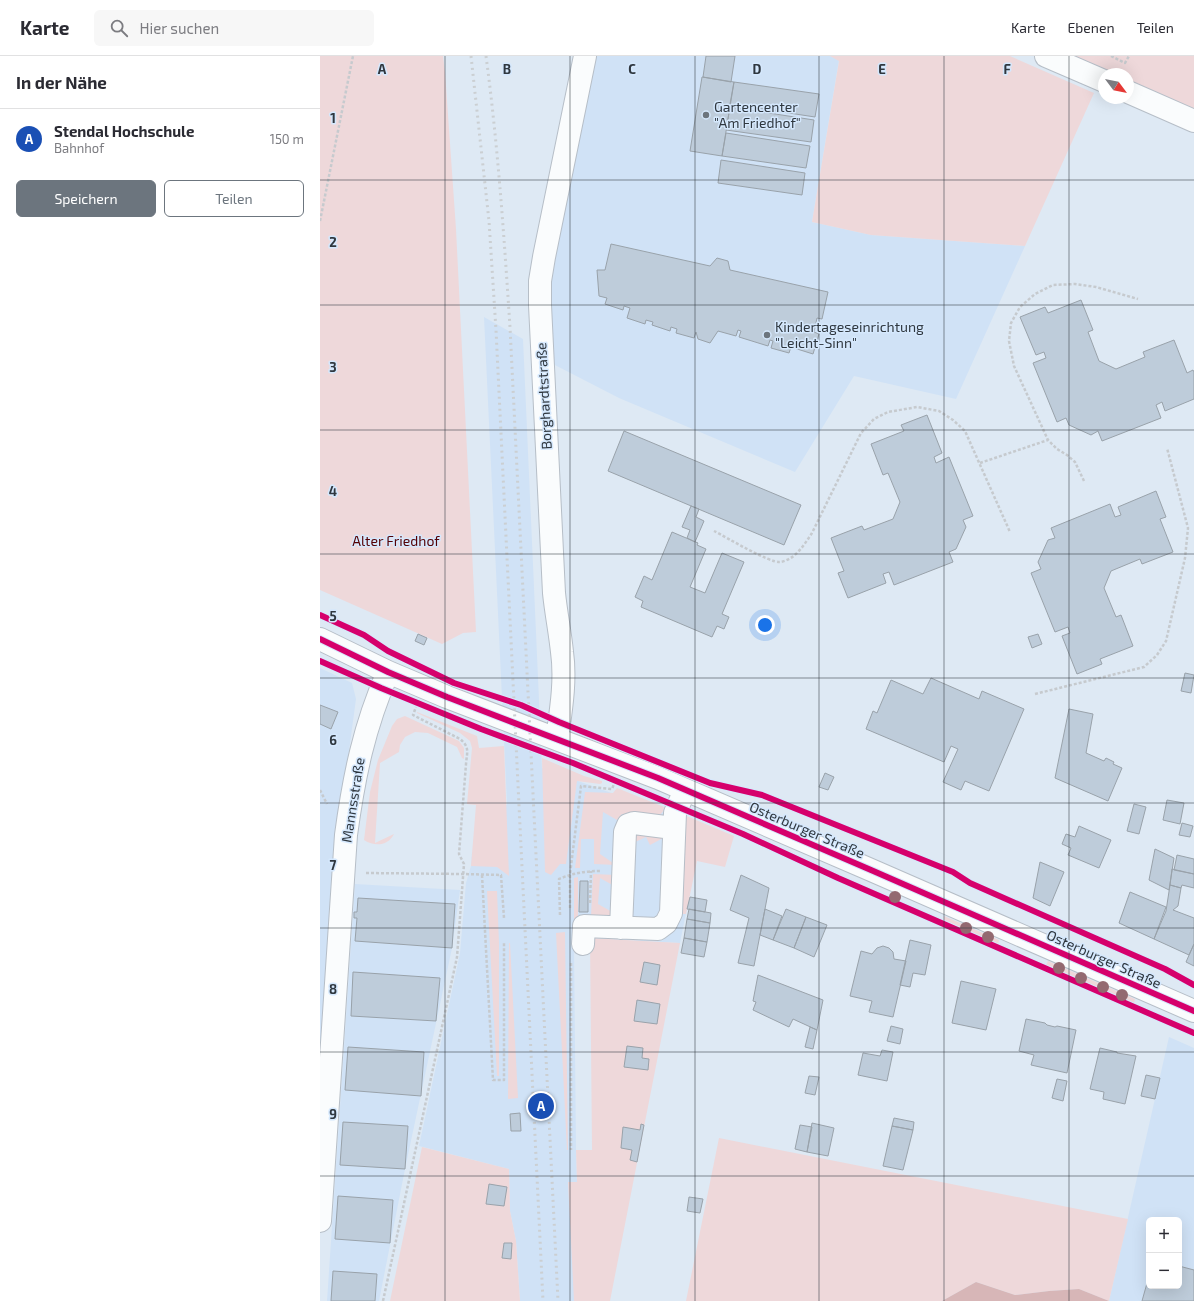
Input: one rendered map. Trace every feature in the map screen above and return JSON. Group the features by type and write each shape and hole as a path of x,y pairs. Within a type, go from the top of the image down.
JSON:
{"street":[{"name":"Borghardtstraße","path":"557,739 564,674 554,593 540,321 540,281 585,56"},
{"path":"1046,56 1098,78"},
{"path":"1134,95 1194,121"},
{"name":"Osterburger Straße","path":"320,639 388,672 447,697 685,790 1194,1011"},
{"name":"Mannsstraße","path":"320,1221 346,835 352,789 361,749 375,704 388,672"},
{"path":"583,944 584,926 658,929 666,923 671,913 673,828 675,813 685,790"},
{"path":"621,928 625,832 628,825 634,822 673,828"}],"path":[{"path":"320,221 353,56"},
{"path":"1111,56 1125,63 1129,56"},
{"path":"1084,481 1075,462 1067,454 1057,449 1048,440 1014,366 1009,341 1011,323 1020,307 1035,294 1053,285 1075,284 1096,287 1138,299"},
{"path":"714,531 766,558 779,562 792,557 804,546 812,534 860,433 874,419 888,412 917,407 939,411 953,420 965,431 1010,532"},
{"path":"980,463 1048,440"},
{"path":"1035,694 1144,667 1157,655 1166,641 1185,558 1188,528 1167,448"},
{"path":"383,1301 457,957 464,864 459,854 468,749 466,744 460,739 413,715 418,703"},
{"path":"560,915 559,879 570,874 591,871 624,871"},
{"path":"590,907 591,871"},
{"path":"363,873 501,875 504,918"},
{"path":"482,875 493,1080 504,1080 504,943"}],"shaded area":[{"name":"Kindertageseinrichtung \"Leicht-Sinn\"","path":"593,56 830,56 839,60 812,222 871,235 1025,246 956,399 854,376 795,472 619,398 551,363 551,264"},
{"path":"484,317 523,339 542,768 703,826 680,943 591,938 574,945 577,1182 610,1301 520,1301 516,1241 510,1211 509,1169 419,1146 460,953 466,883 471,866 472,853 507,804"},
{"path":"320,668 352,683 356,699 334,862 320,1070"},
{"path":"355,884 460,890 452,948 405,1169 379,1301 327,1301"},
{"path":"1169,1037 1194,1048 1194,1301 1109,1301"},
{"path":"976,1282 1015,1295 1079,1289 1109,1301 942,1301"}],"green space":[{"name":"Alter Friedhof","path":"320,56 443,56 456,229 476,632 463,633 442,644 320,590"},
{"path":"830,56 1010,56 1094,93 1025,246 871,235 812,222 839,61"},
{"path":"1072,56 1194,56 1194,109 1134,83 1134,68 1100,68"},
{"path":"417,712 477,736 479,748 504,746 509,876 497,867 471,866 476,805 467,804 472,748 470,741 460,733"},
{"path":"405,716 459,741 464,748 464,759 462,758 457,747 428,733 415,732 405,737 400,745 399,752 380,763 375,843 394,834 385,843 372,844 364,840 370,792 378,760 392,726 397,719"},
{"path":"542,758 584,776 602,781 600,784 577,781 566,864 560,864 551,875 545,872"},
{"path":"617,788 664,807 663,812 656,816 622,814 617,820 603,812 600,854 616,865 594,864 594,839 581,839 580,868 575,868 585,792 613,793"},
{"path":"684,815 734,836 725,867 697,861 686,914 678,914"},
{"path":"637,833 665,837 650,845 646,837 633,843 634,836"},
{"path":"593,874 616,875 616,887 600,878 598,904 614,913 612,918 574,922 574,878 578,877 578,916 591,916"},
{"path":"487,891 497,891 499,943 499,1076 497,1076"},
{"path":"944,916 999,940 998,944 944,920"},
{"path":"565,932 568,1150 556,933"},
{"path":"590,938 680,943 610,1301 574,1301 568,1182 577,1182 576,1150 592,1150"},
{"path":"509,943 518,1098 508,1099"},
{"path":"1048,961 1135,999 1134,1003 1046,965"},
{"path":"719,1138 1128,1219 1109,1301 1079,1289 1015,1295 976,1282 942,1301 686,1301"},
{"path":"422,1147 509,1169 510,1211 516,1241 520,1301 390,1301"}],"building":[{"path":"706,56 735,56 731,82 703,77"},
{"path":"702,77 734,82 722,156 690,151"},
{"path":"734,82 819,94 815,117 730,104"},
{"path":"730,107 814,120 811,142 726,130"},
{"path":"726,133 810,146 806,168 722,156"},
{"path":"721,160 805,173 802,195 718,183"},
{"path":"611,244 710,266 717,258 728,261 730,270 828,292 822,319 817,318 814,332 819,334 813,354 794,348 796,341 793,341 789,353 771,348 773,341 770,340 768,346 739,337 741,331 738,330 736,336 718,331 710,343 698,339 696,332 694,338 676,333 677,329 671,327 670,331 652,325 653,322 646,320 645,324 627,318 630,308 624,306 623,310 605,304 607,298 599,296 597,270 605,270"},
{"path":"1081,300 1093,330 1088,332 1099,361 1116,369 1145,357 1143,352 1174,340 1187,373 1193,370 1194,372 1194,399 1165,411 1162,402 1156,405 1161,418 1102,441 1098,431 1091,435 1069,425 1066,418 1057,422 1033,363 1046,358 1044,352 1036,355 1020,317 1045,307 1048,313"},
{"path":"927,415 942,453 934,457 936,463 949,457 973,516 963,520 966,527 956,549 949,552 953,562 894,585 889,572 883,574 886,583 848,598 838,573 844,571 831,538 862,526 864,530 893,519 900,502 888,473 883,475 871,444 904,431 901,425"},
{"path":"624,431 801,505 784,545 608,471"},
{"path":"1156,491 1166,517 1160,519 1173,552 1142,564 1140,559 1111,571 1104,588 1116,617 1121,615 1133,646 1100,659 1102,664 1077,674 1062,636 1070,633 1068,627 1055,632 1031,573 1041,569 1038,562 1048,540 1055,538 1051,528 1110,504 1115,517 1121,515 1118,507"},
{"path":"691,506 699,509 696,517 704,521 695,542 687,538 690,530 682,527"},
{"path":"672,532 698,543 697,545 706,549 690,587 705,593 722,553 744,562 722,614 729,617 724,629 717,626 712,637 641,607 643,601 635,597 644,576 652,580"},
{"path":"418,634 427,638 424,645 415,641"},
{"path":"1038,634 1042,644 1032,648 1028,637"},
{"path":"1185,673 1194,675 1191,693 1181,691"},
{"path":"931,678 979,699 982,691 1024,709 989,791 965,781 961,790 943,782 958,749 951,746 944,762 866,729 873,711 877,713 891,680 923,694"},
{"path":"320,705 338,712 331,729 320,724"},
{"path":"1069,709 1093,714 1086,753 1104,761 1106,758 1114,762 1113,764 1122,768 1108,801 1055,778"},
{"path":"825,773 834,777 828,790 819,787"},
{"path":"1167,800 1184,803 1180,824 1163,820"},
{"path":"1134,804 1146,807 1139,834 1127,831"},
{"path":"1182,823 1193,826 1190,837 1179,835"},
{"path":"1079,826 1111,840 1099,868 1068,855 1071,848 1062,844 1066,834 1075,837"},
{"path":"1155,849 1174,858 1169,890 1149,880"},
{"path":"1177,855 1194,859 1194,874 1174,870"},
{"path":"1040,862 1064,872 1050,906 1033,898"},
{"path":"1172,869 1194,874 1194,888 1182,885 1181,888 1170,885"},
{"path":"741,875 769,888 754,966 738,963 749,918 730,910"},
{"path":"580,881 588,881 588,912 579,912"},
{"path":"1170,885 1181,888 1178,906 1173,910 1194,918 1194,944 1189,955 1154,939 1166,911"},
{"path":"1130,892 1166,907 1154,939 1119,923"},
{"path":"690,897 707,900 705,912 687,909"},
{"path":"358,898 455,904 452,948 355,941 357,918 354,918 354,912 357,912"},
{"path":"689,909 711,913 710,923 687,919"},
{"path":"765,909 782,916 773,940 760,935"},
{"path":"786,909 806,917 794,948 773,940"},
{"path":"806,917 827,925 814,957 794,948"},
{"path":"687,919 710,923 707,942 684,938"},
{"path":"684,938 707,942 704,957 681,953"},
{"path":"910,940 931,945 925,975 913,973 910,987 900,985"},
{"path":"1194,944 1194,966 1186,962"},
{"path":"883,946 889,948 893,952 894,959 906,961 893,1017 869,1012 872,1001 850,996 861,951 872,954 877,948"},
{"path":"644,962 660,965 657,985 640,982"},
{"path":"353,972 440,978 436,1021 351,1016"},
{"path":"758,975 823,1000 817,1030 793,1019 789,1027 753,1010 756,1002 753,1001"},
{"path":"961,981 996,989 986,1030 952,1023"},
{"path":"637,1000 660,1004 657,1024 634,1021"},
{"path":"1026,1019 1055,1027 1057,1026 1076,1030 1067,1073 1031,1065 1034,1055 1019,1051"},
{"path":"891,1026 903,1029 900,1044 887,1041"},
{"path":"810,1027 817,1030 813,1049 805,1047"},
{"path":"627,1046 643,1048 642,1058 649,1059 648,1070 624,1067"},
{"path":"348,1047 424,1052 421,1096 345,1090"},
{"path":"1100,1048 1136,1056 1125,1104 1103,1099 1104,1092 1090,1089"},
{"path":"882,1050 893,1052 887,1081 858,1075 863,1053 880,1056"},
{"path":"1146,1075 1160,1078 1155,1099 1141,1096"},
{"path":"809,1076 819,1077 815,1095 805,1093"},
{"path":"1057,1079 1067,1081 1063,1101 1052,1098"},
{"path":"520,1113 521,1131 511,1131 510,1114"},
{"path":"894,1118 914,1122 913,1130 892,1126"},
{"path":"343,1122 408,1126 405,1169 340,1165"},
{"path":"812,1123 834,1128 828,1156 807,1152"},
{"path":"641,1124 644,1125 637,1162 630,1160 632,1150 621,1148 623,1127 640,1130"},
{"path":"800,1125 812,1127 807,1152 795,1149"},
{"path":"892,1126 913,1130 903,1170 883,1166"},
{"path":"489,1184 507,1187 504,1206 486,1204"},
{"path":"338,1196 393,1200 390,1243 335,1239"},
{"path":"689,1197 703,1199 700,1213 687,1211"},
{"path":"504,1243 512,1243 511,1259 502,1258"},
{"path":"1182,1267 1194,1270 1194,1301 1142,1301 1146,1287 1146,1289 1182,1289"},
{"path":"333,1271 377,1274 375,1301 331,1301"}],"railway":[{"path":"471,56 489,221 496,330 543,1301"},
{"path":"486,56 497,157 510,327 558,1301"}],"cycle path":[{"path":"320,615 364,635 388,651 454,683 521,705 559,722 710,783 762,795 953,872 970,883 1165,969 1194,985"},
{"path":"320,639 388,672 447,697 658,778 1194,1011"},
{"path":"320,661 481,729 573,763 743,834 838,878 1194,1033"}],"place":[{"name":"Gartencenter \"Am Friedhof\"","path":"706,115"},
{"name":"Kindertageseinrichtung \"Leicht-Sinn\"","path":"767,335"},
{"name":"Stendal Hochschule","path":"541,1106"}]}
